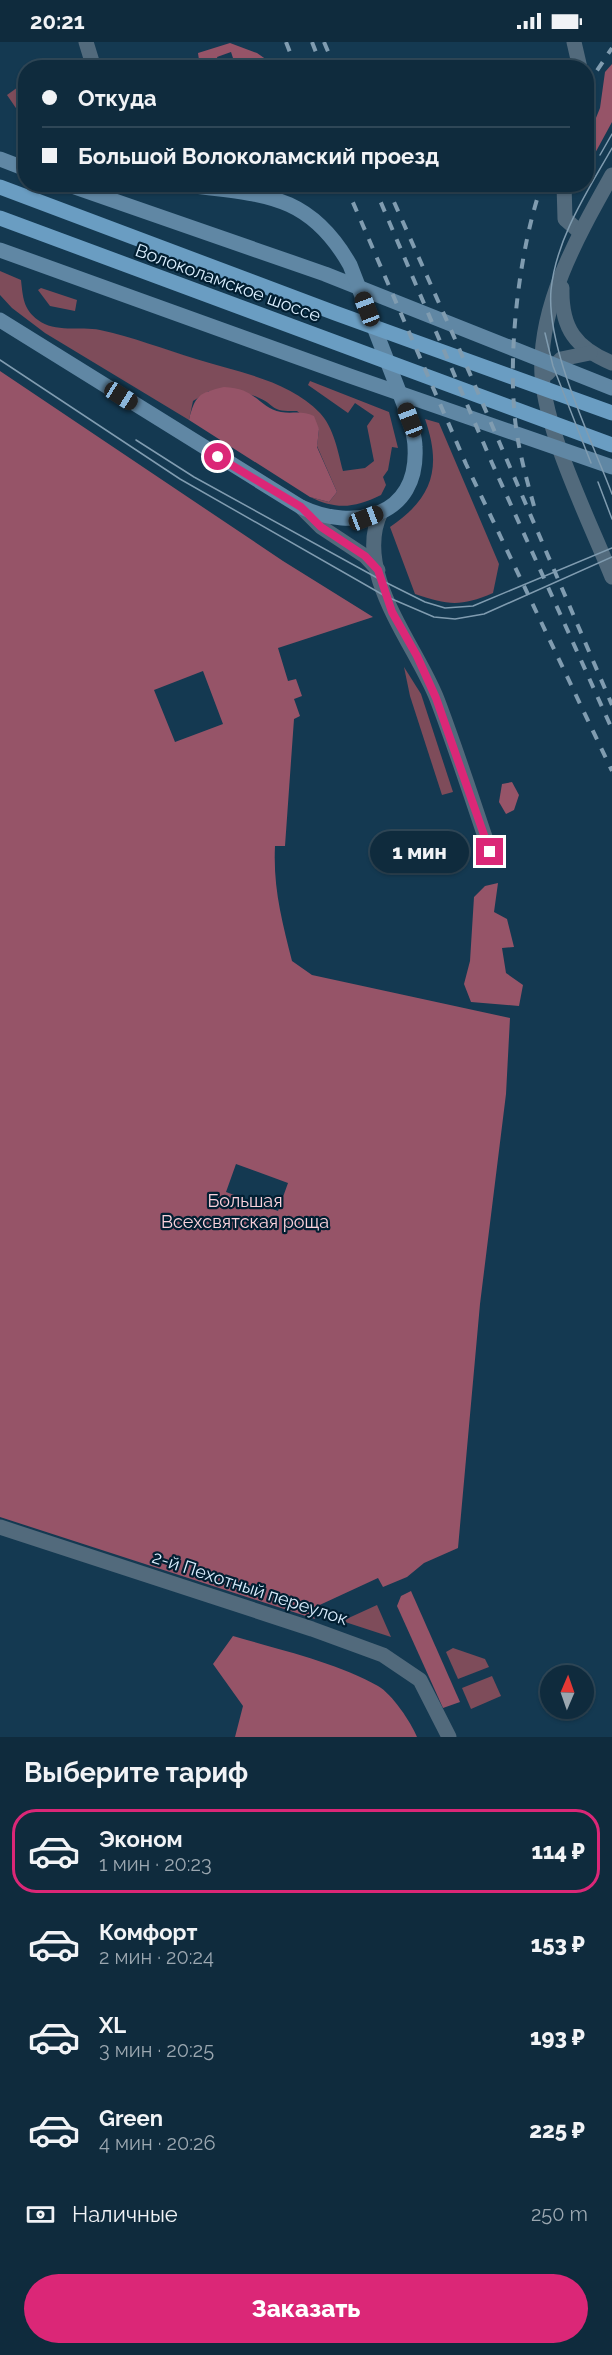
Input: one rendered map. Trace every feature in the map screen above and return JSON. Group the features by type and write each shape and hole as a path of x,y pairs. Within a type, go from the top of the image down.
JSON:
{"main road":[{"path":"0,151 18,156"},
{"path":"0,159 18,166"},
{"name":"Волоколамское шоссе","path":"0,186 335,313 612,413"},
{"name":"Волоколамское шоссе","path":"89,192 325,274 612,388"},
{"path":"0,320 301,507 317,515 341,519 366,518 381,512 401,497 409,483 415,447 410,420 350,265 337,242 310,214 288,203 233,192"},
{"name":"Волоколамское шоссе","path":"0,218 612,445"},
{"path":"0,250 612,467"}],"street":[{"path":"86,42 92,60"},
{"path":"574,42 578,60"},
{"path":"612,176 580,232 563,276 546,333 542,362 544,392 566,462 612,577"},
{"path":"564,192 564,219 580,232"},
{"path":"563,276 561,291 565,318 575,338 590,353 612,363"},
{"path":"0,312 24,336"},
{"path":"544,392 548,372 561,359 590,353"},
{"path":"301,507 321,527 365,556 378,570"},
{"path":"381,512 372,532 378,570 392,612 417,656 436,698 490,852"},
{"name":"2-й Пехотный переулок","path":"0,1527 383,1655 420,1680 449,1737"}],"shaded area":[{"path":"18,87 18,111 7,95"},
{"path":"0,271 21,280 23,297 29,312 45,324 60,328 100,330 124,336 262,378 293,392 325,419 335,440 343,471 365,468 374,461 367,426 374,416 355,403 348,413 308,385 310,381 389,412 398,448 392,447 388,470 383,477 386,485 381,495 362,503 346,506 329,504 310,497 329,502 337,492 317,446 319,429 297,411 277,409 252,395 209,391 193,401 189,420 45,333 12,308 0,295"},
{"path":"41,288 77,300 75,311 50,306 38,290"},
{"path":"425,419 439,423 499,564 493,593 472,601 445,602 415,594 390,527 416,505 430,480 433,452"},
{"path":"404,667 421,694 453,792 442,795 410,696"},
{"path":"377,1605 391,1637 342,1621"},
{"path":"453,1648 485,1659 489,1667 458,1679 446,1652"},
{"path":"492,1676 501,1696 471,1709 462,1688"}],"green space":[{"path":"230,43 257,53 267,60 234,60 231,52 217,57 218,60 199,60 198,53"},
{"path":"612,64 612,122 594,155 594,123 600,108 605,72"},
{"name":"Большая Всехсвятская роща","path":"0,371 283,561 373,617 278,648 288,681 296,679 302,696 294,699 300,716 294,719 285,846 275,846 277,890 292,961 312,975 510,1018 506,1094 480,1304 458,1548 424,1563 407,1577 383,1587 378,1578 311,1609 315,1619 0,1517","holes":["203,671 223,724 175,742 154,690","236,1164 288,1183 278,1211 226,1192"]},
{"path":"224,387 251,394 274,410 314,416 319,429 317,447 337,492 329,502 310,497 189,420 193,405 199,396"},
{"path":"512,782 519,795 514,810 506,814 499,802 502,784"},
{"path":"498,883 494,912 507,919 514,947 502,948 506,973 523,985 519,1006 471,1002 464,984 470,961 474,897 485,886"},
{"path":"411,1591 460,1702 443,1708 397,1606 401,1596"},
{"path":"233,1636 345,1670 378,1686 400,1709 417,1737 235,1737 243,1706 213,1664"}],"tram line":[{"path":"600,155 612,134"},
{"path":"594,180 612,148"},
{"path":"587,192 559,252 551,290 551,313 555,338 572,393 612,494"},
{"path":"545,333 553,366 591,463"},
{"path":"0,360 180,479 385,596 434,617 455,619 484,614 612,557"},
{"path":"136,440 194,477 381,580 425,602 445,608 473,606 612,548"},
{"path":"598,482 612,519"}],"railway":[{"path":"286,42 293,60"},
{"path":"312,42 319,60"},
{"path":"324,42 332,60"},
{"path":"594,75 612,48"},
{"path":"348,192 466,464 612,771"},
{"path":"376,192 492,463 612,729"},
{"path":"390,192 612,705"},
{"path":"534,506 517,432 513,353 522,265 539,192"}],"route":[{"path":"218,457 301,507 321,527 365,556 378,570 392,612 417,656 436,698 490,852"}]}
